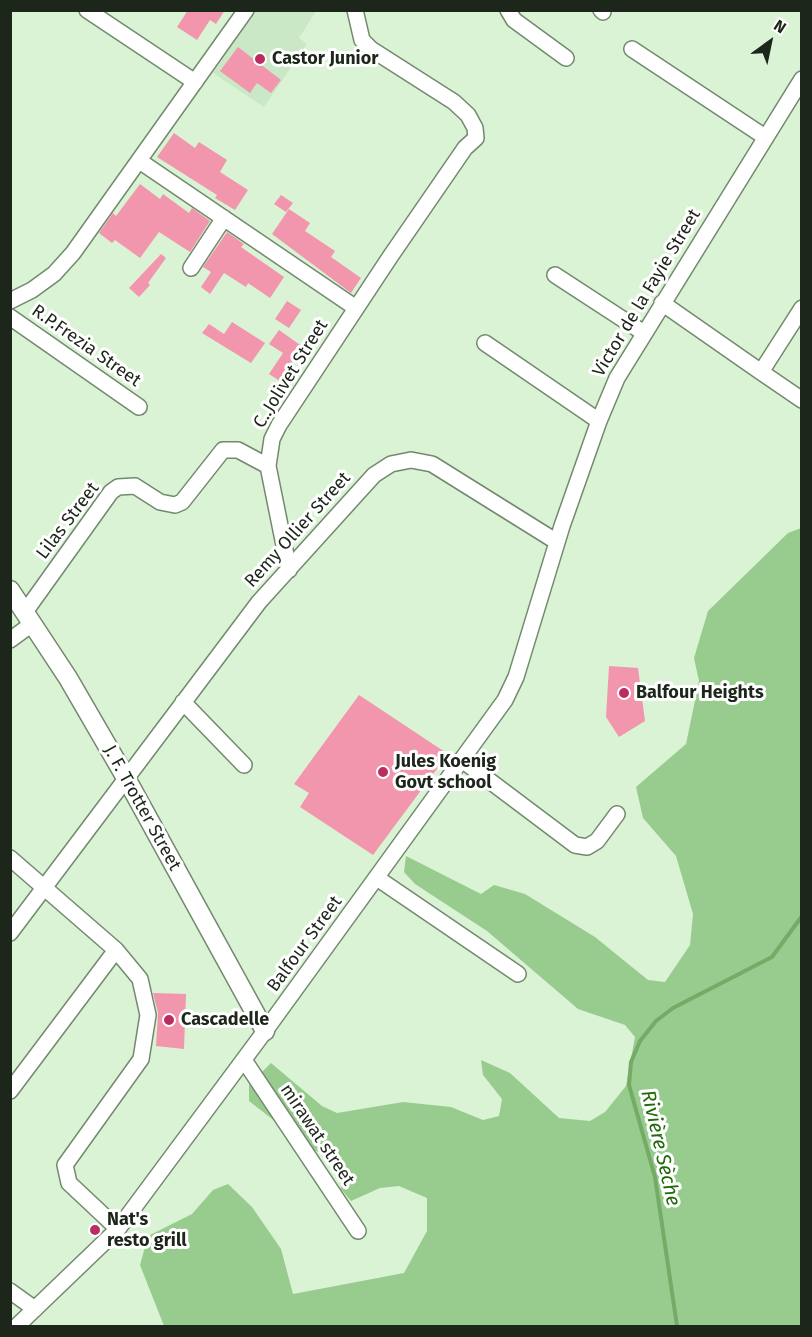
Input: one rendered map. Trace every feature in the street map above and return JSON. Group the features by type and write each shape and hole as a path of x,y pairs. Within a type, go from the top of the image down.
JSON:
{"street":[{"path":"10,301 32,290 54,274 73,253 141,162 246,10"},
{"name":"C..Jolivet Street","path":"289,570 268,466 269,453 279,425 465,148 476,138 475,128 468,115 454,102 371,49 362,40 355,10"},
{"path":"508,10 514,20 566,58"},
{"path":"94,12 195,82"},
{"path":"632,49 765,137"},
{"name":"Victor de la Fayie Street","path":"556,542 599,421 617,378 801,79"},
{"path":"141,162 356,308"},
{"path":"190,268 224,218"},
{"path":"555,275 644,333"},
{"path":"662,303 801,400"},
{"path":"761,372 801,308"},
{"name":"R.P.Frezia Street","path":"10,317 139,406"},
{"path":"485,343 599,421"},
{"name":"Lilas Street","path":"29,618 111,492 118,487 135,486 160,502 175,505 182,502 223,450 238,450 268,466"},
{"name":"Remy Ollier Street","path":"10,933 259,602 374,475 391,464 411,460 432,464 556,542"},
{"name":"Balfour Street","path":"17,1326 118,1229 244,1060 505,700 516,677 556,542"},
{"name":"J. F. Trotter Street","path":"10,590 126,778 265,1031"},
{"path":"10,640 29,618"},
{"path":"183,702 244,765"},
{"path":"462,760 575,845 587,846 597,841 616,814"},
{"path":"10,858 116,950 140,979 148,1015 141,1059 65,1165 69,1183 118,1229"},
{"path":"376,878 518,974"},
{"path":"10,1091 116,950"},
{"name":"mirawat street","path":"244,1060 358,1231"},
{"path":"10,1291 35,1309"}],"shaded area":[{"name":"Castor Junior","path":"256,11 316,11 299,38 307,44 264,107 213,73"}],"green space":[{"path":"801,528 801,1326 164,1326 140,1265 148,1236 192,1214 213,1190 228,1184 252,1207 281,1249 293,1294 404,1273 427,1231 427,1198 399,1186 380,1188 351,1201 341,1189 340,1158 312,1150 249,1101 249,1085 271,1063 322,1106 337,1113 403,1102 451,1107 483,1120 499,1116 502,1099 483,1075 481,1060 510,1073 559,1118 590,1121 605,1112 626,1086 635,1037 625,1025 578,1009 487,931 415,884 404,872 406,856 481,894 494,885 525,894 595,937 648,980 665,982 690,945 693,914 676,856 643,818 636,787 686,744 699,681 694,658 708,611 788,533"}],"building":[{"path":"188,10 225,10 216,24 210,20 197,40 177,27"},
{"path":"238,47 281,80 271,93 257,83 250,93 220,71"},
{"path":"174,133 195,148 199,142 227,160 220,172 248,190 235,210 215,198 217,195 157,157"},
{"path":"140,184 160,199 163,194 189,213 192,208 210,221 190,252 159,232 140,258 115,240 112,243 99,233 113,213 116,216"},
{"path":"281,195 293,203 286,212 274,204"},
{"path":"289,209 310,223 305,231 335,251 331,257 361,278 351,293 272,234"},
{"path":"227,232 244,244 241,247 284,277 270,298 248,283 246,287 224,273 210,294 201,287 211,272 203,267"},
{"path":"161,254 166,258 148,283 150,285 139,297 129,288"},
{"path":"287,301 301,310 289,328 275,319"},
{"path":"232,322 265,343 251,363 202,333 209,324 224,334"},
{"path":"279,330 303,347 291,365 297,369 286,385 269,374 283,353 269,344"},
{"name":"Balfour Heights","path":"609,666 638,668 645,721 619,737 606,717"},
{"path":"359,695 448,754 373,855 300,807 309,793 294,784"},
{"name":"Cascadelle","path":"153,993 186,994 184,1049 156,1046 158,1013"}],"waterway":[{"name":"Rivière Sèche","path":"677,1326 655,1177 629,1085 631,1062 640,1041 656,1021 673,1008 772,957 802,916"}],"place":[{"name":"Castor Junior","path":"260,59"},
{"name":"Balfour Heights","path":"624,693"},
{"name":"Jules Koenig Govt school","path":"383,772"},
{"name":"Cascadelle","path":"169,1020"},
{"name":"Nat's resto grill","path":"95,1230"}]}
